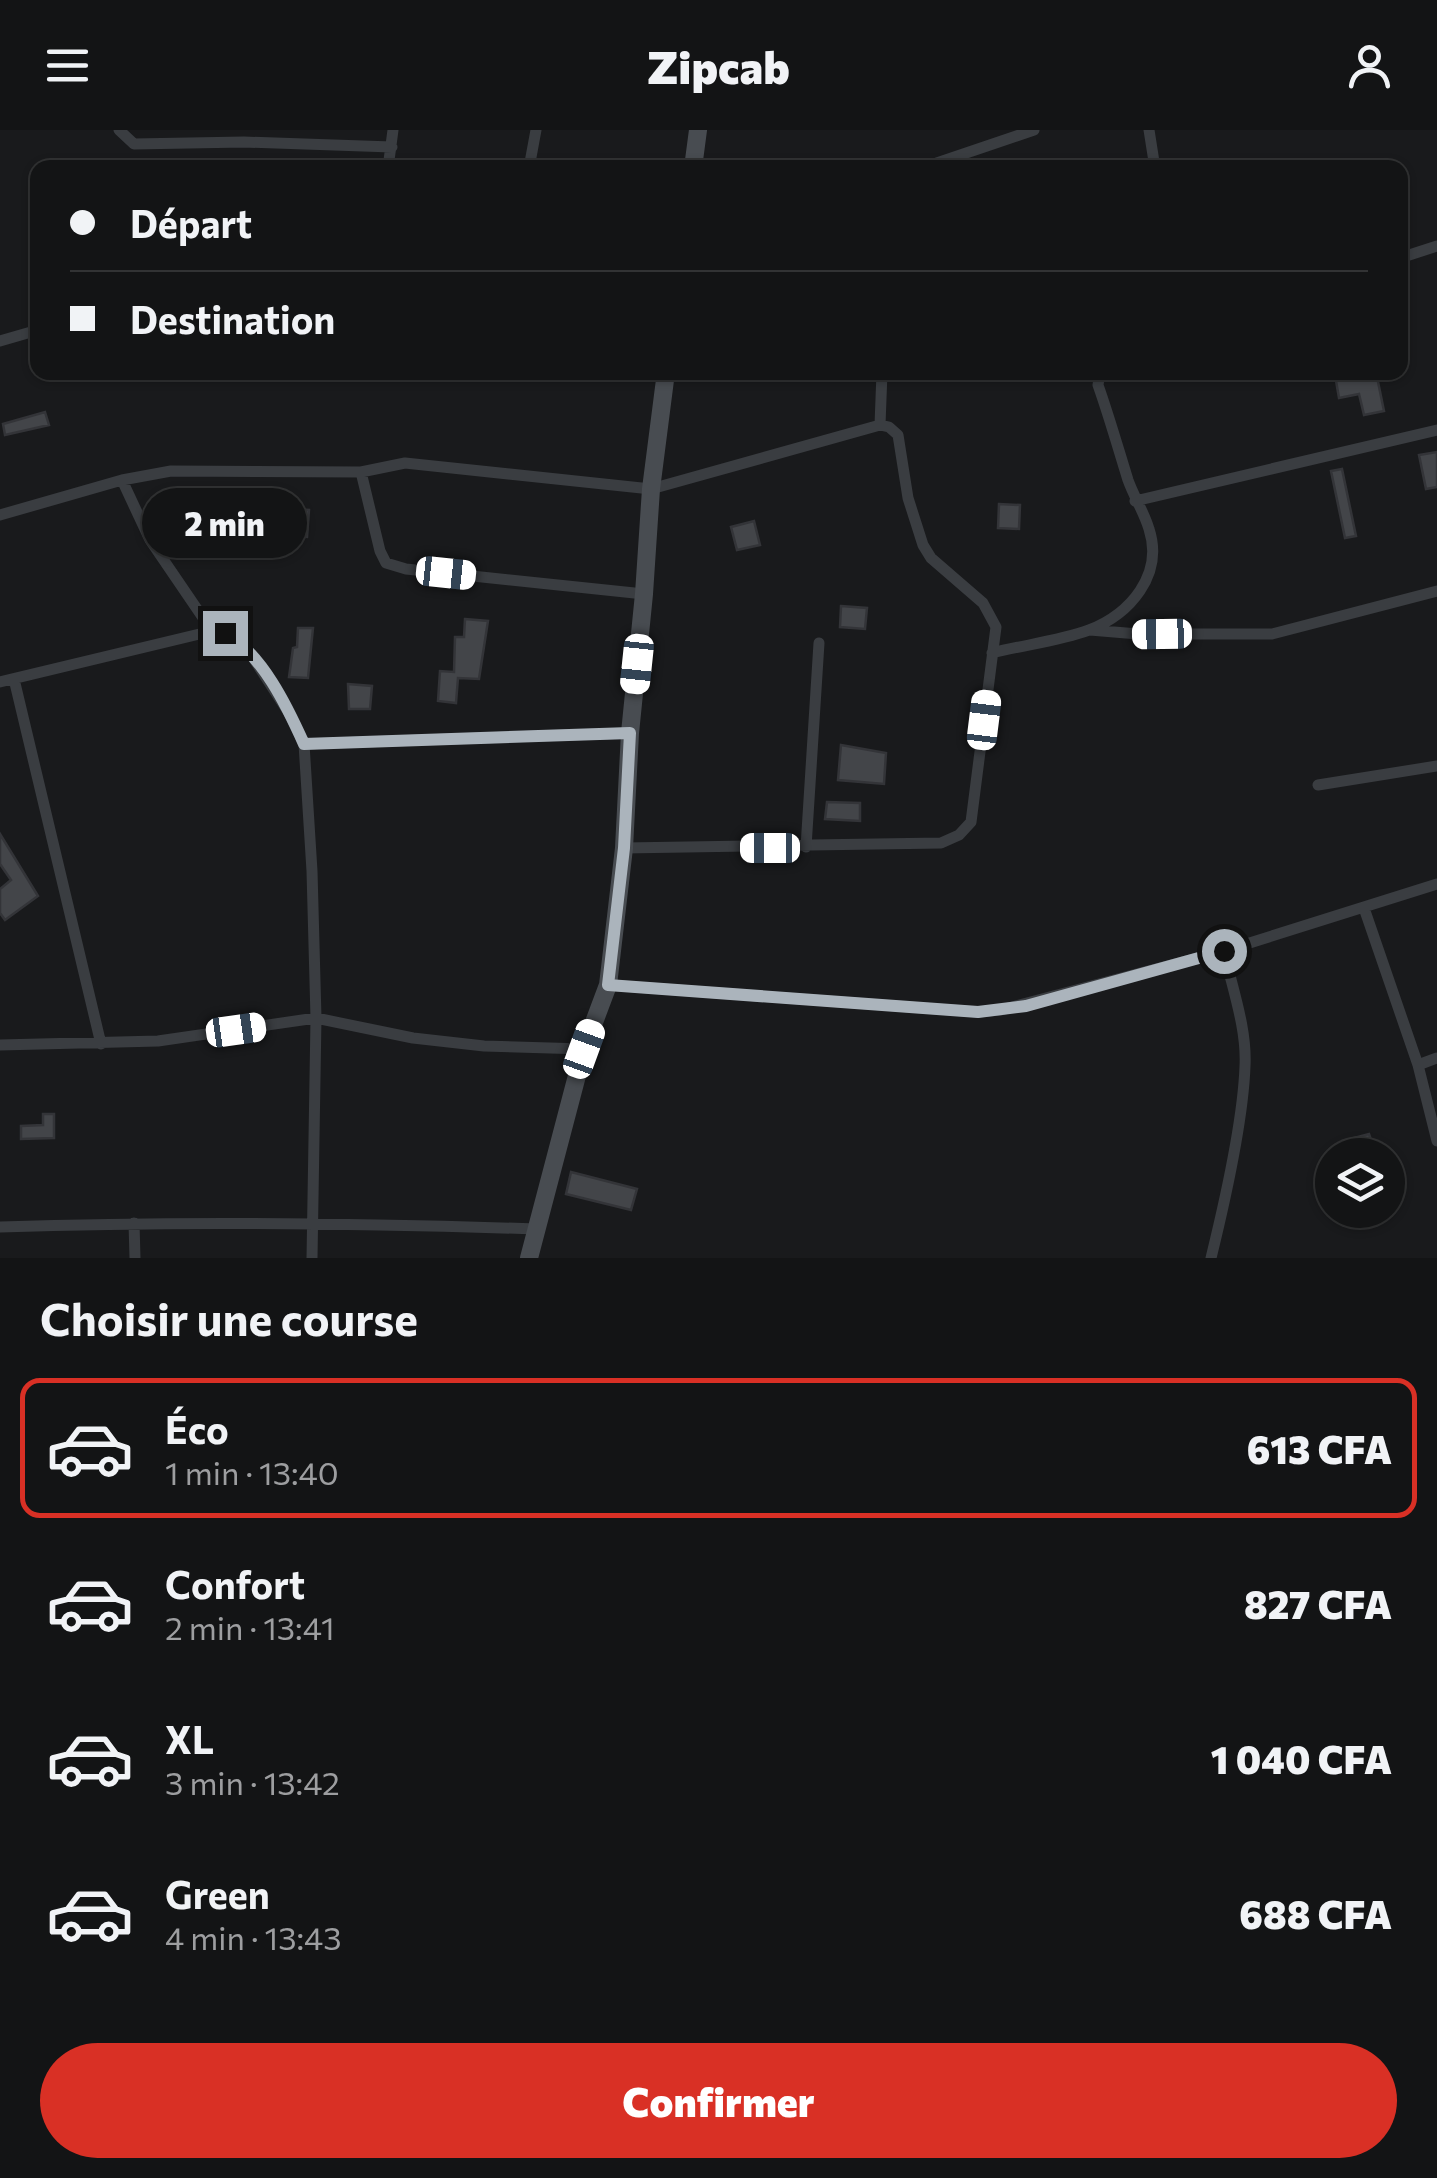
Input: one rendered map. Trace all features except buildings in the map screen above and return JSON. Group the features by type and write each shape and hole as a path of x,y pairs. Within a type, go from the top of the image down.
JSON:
{"street":[{"path":"119,130 134,144 392,146"},
{"path":"389,160 393,130"},
{"path":"530,160 536,130"},
{"path":"694,160 698,130"},
{"path":"946,160 1034,130"},
{"path":"1149,130 1154,160"},
{"path":"1408,255 1437,246"},
{"path":"0,341 30,332"},
{"path":"529,1258 584,1049 608,985 624,848 651,488 665,380"},
{"path":"880,424 882,380"},
{"path":"1090,630 1140,596 1153,550 1099,380"},
{"path":"0,515 122,480 171,471 361,472 404,463 651,488 880,424 889,427 898,435 908,498 923,545 931,558 992,614 996,627 972,822 941,843 624,848"},
{"path":"1136,501 1437,430"},
{"path":"361,472 386,562 406,569 644,594"},
{"path":"122,480 150,540 212,630 237,640 252,656 304,744 316,1018 312,1258"},
{"path":"992,652 1090,630 1272,634 1437,591"},
{"path":"0,682 212,630"},
{"path":"806,847 819,642"},
{"path":"14,679 101,1044"},
{"path":"304,744 630,733"},
{"path":"1318,785 1437,766"},
{"path":"608,985 978,1012 1026,1006 1224,951 1437,884"},
{"path":"1364,908 1418,1065 1437,1141"},
{"path":"1211,1258 1245,1066 1244,1036 1224,951"},
{"path":"0,1045 158,1041 316,1018 414,1038 484,1046 584,1049"},
{"path":"1418,1065 1437,1058"},
{"path":"0,1228 134,1222 315,1222 537,1229"},
{"path":"134,1222 135,1258"}],"route":[{"path":"225,633 252,656 304,744 630,733 624,848 608,985 978,1012 1026,1006 1224,951"}]}
